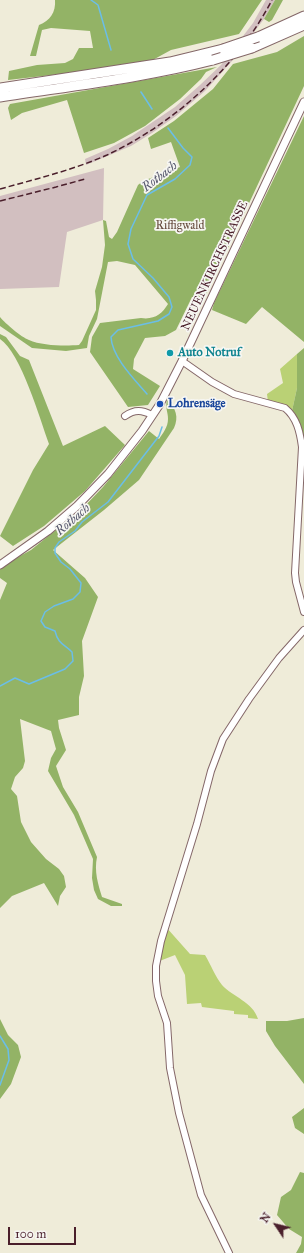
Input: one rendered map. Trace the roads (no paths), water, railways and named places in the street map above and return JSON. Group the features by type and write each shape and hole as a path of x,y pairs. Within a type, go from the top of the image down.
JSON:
{"highway":[{"path":"171,66 258,37 304,16"},
{"path":"0,97 81,80 213,60 252,48 304,26"},
{"path":"0,88 81,80"}],"main road":[{"name":"NEUENKIRCHSTRASSE","path":"0,565 54,526 93,491 124,456 152,415 168,390 304,102"},
{"name":"NEUENKIRCHSTRASSE","path":"0,561 19,552"}],"street":[{"path":"182,361 226,391 285,408 292,413 299,429 302,447 295,573 303,601 304,612"},
{"path":"125,416 131,412 140,410 152,415"},
{"path":"229,1253 200,1195 179,1113 170,1068 166,1023 158,996 156,966 161,941 223,739 253,693 279,658 304,630"}],"waterway":[{"name":"Rotbach","path":"91,0 98,5 111,50"},
{"name":"Rotbach","path":"141,92 152,109"},
{"name":"Rotbach","path":"147,394 119,360 112,345 111,337 118,330 158,321 169,314 172,307 169,297 153,278 133,259 128,244 131,229 147,195 175,179 190,165 192,157 168,128"},
{"name":"Rotbach","path":"0,686 15,678 29,684 65,669 73,661 72,652 60,641 55,631 45,627 41,621 45,612 54,606 73,599 80,592 81,583 70,569 61,562 55,553 55,548 59,542 75,531 82,522 108,502 159,436 162,427"},
{"name":"Rotbach","path":"0,1036 8,1049 9,1060 0,1085"}],"railway":[{"path":"0,189 54,174 107,155 157,127 202,91 222,70 258,25 272,0"},
{"path":"0,201 85,179"}],"place":[{"name":"Auto Notruf","path":"170,353"},
{"name":"Lohrensäge","path":"160,404"}],"park label":[{"name":"Riffigwald","path":"180,226"}]}
